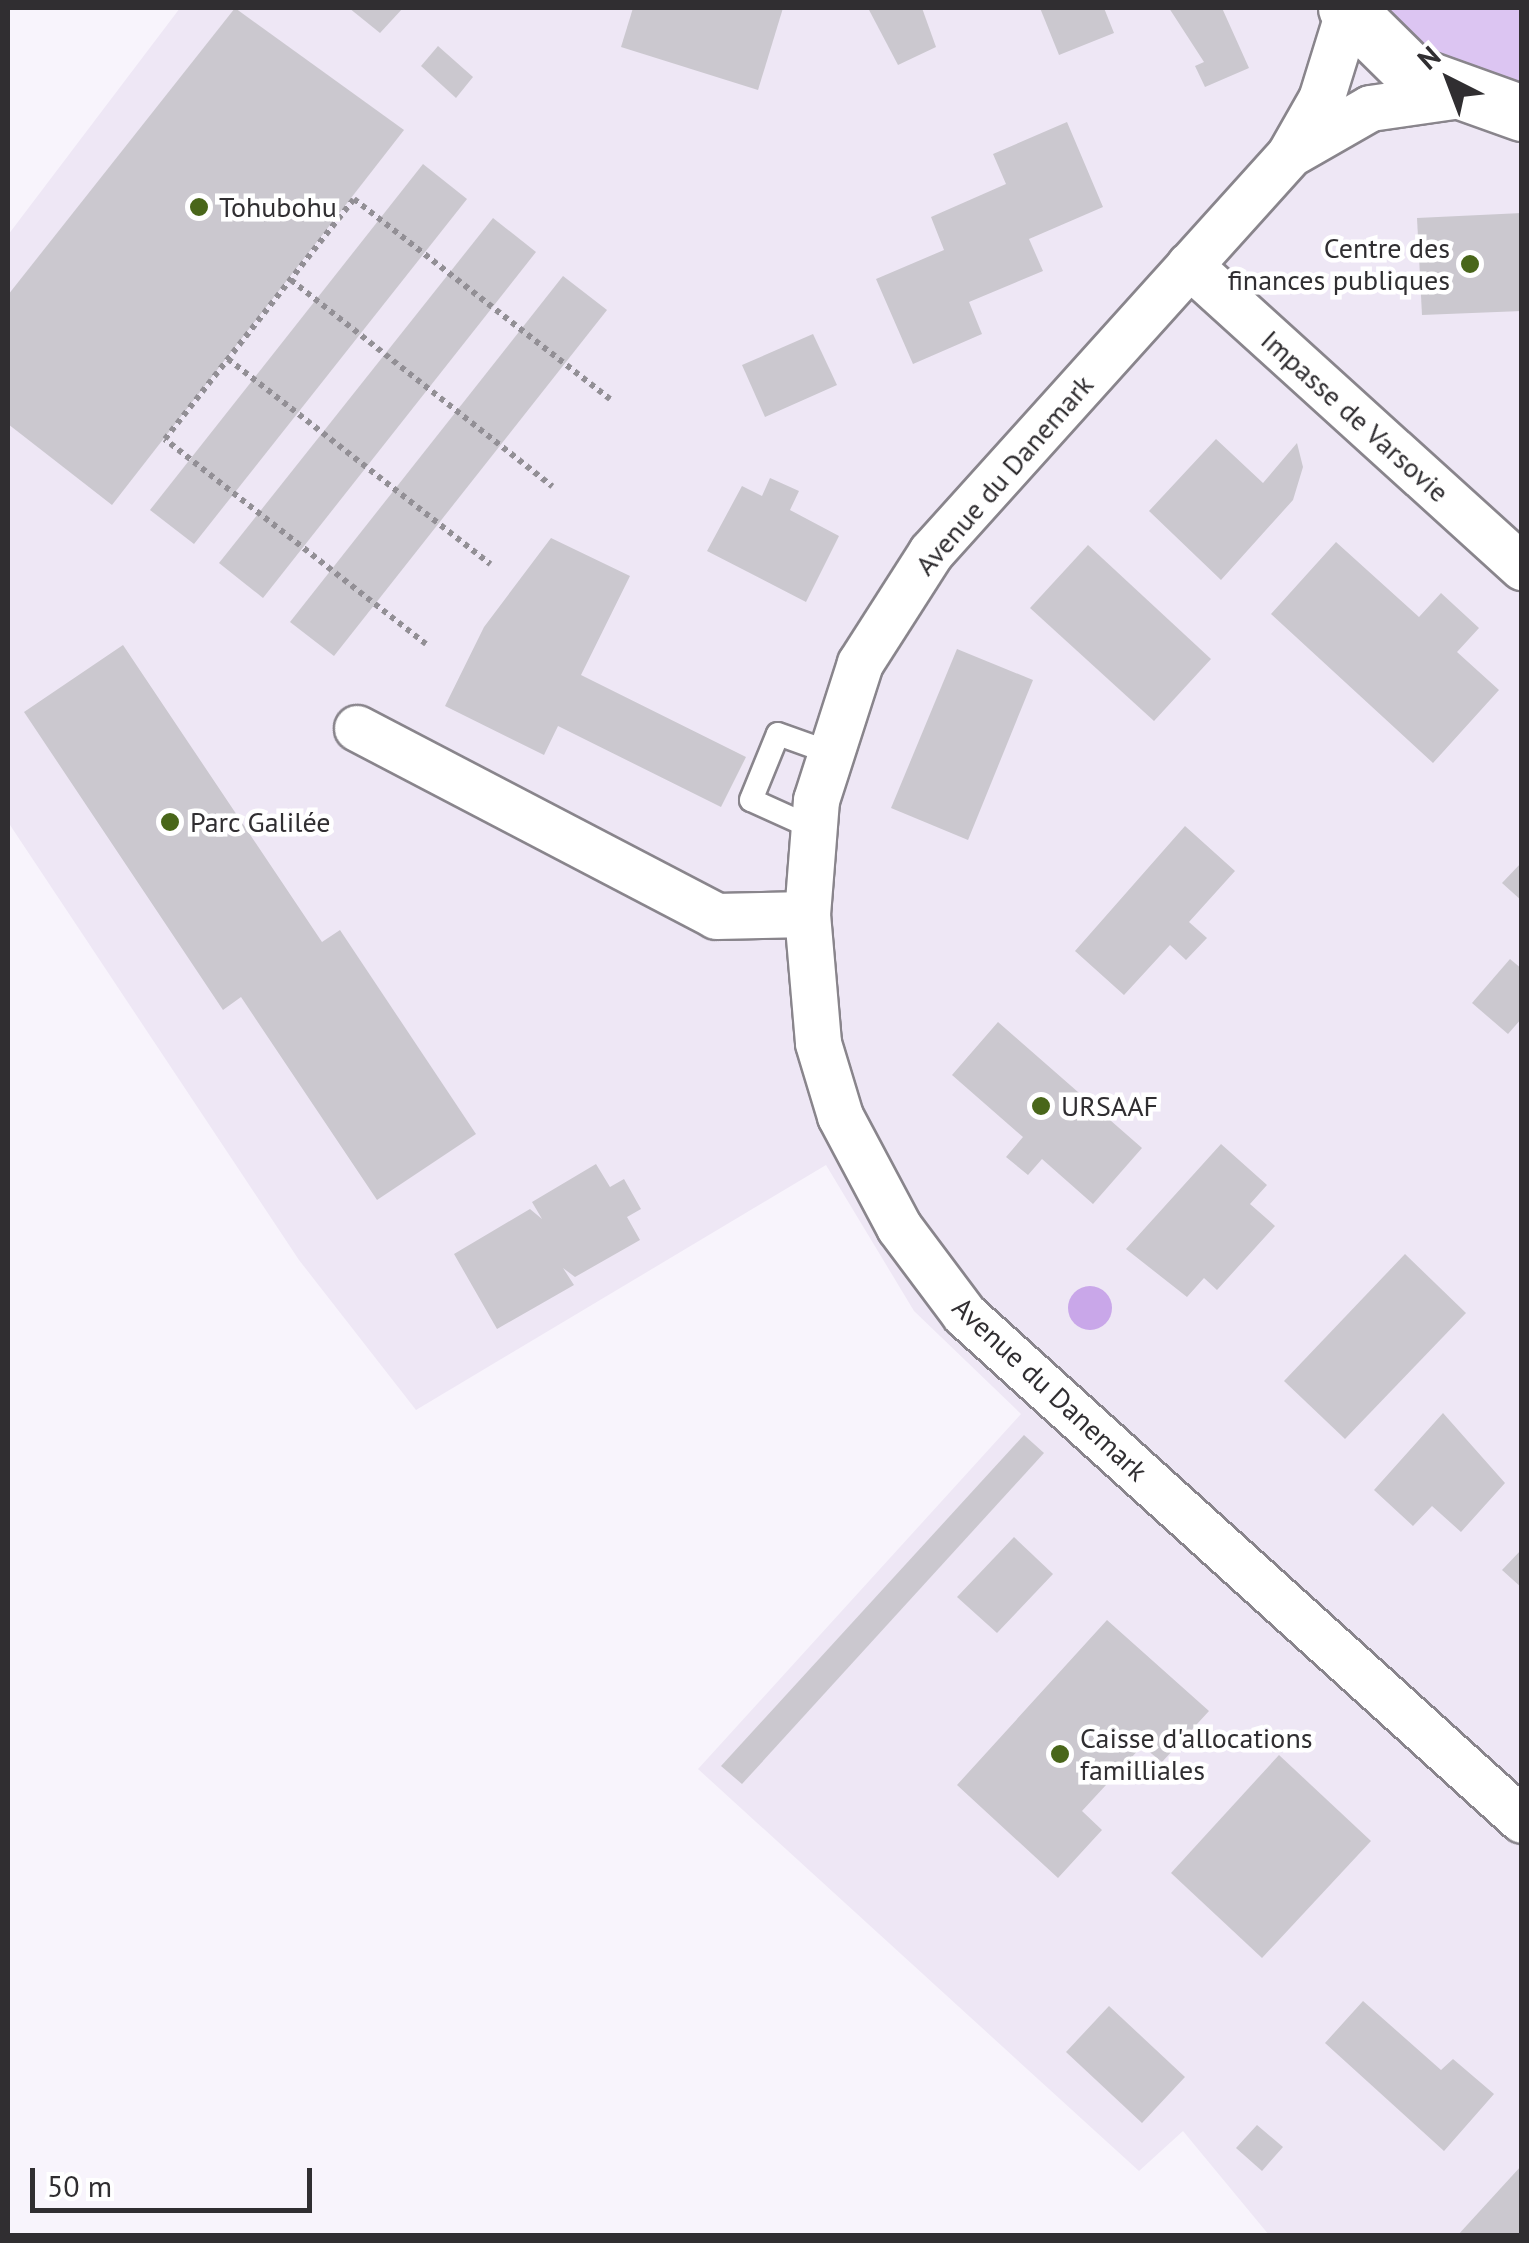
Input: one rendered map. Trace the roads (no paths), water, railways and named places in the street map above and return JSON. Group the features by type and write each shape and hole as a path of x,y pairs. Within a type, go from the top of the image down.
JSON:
{"street":[{"path":"1347,10 1377,46 1453,96 1522,113"},
{"name":"Avenue du Danemark","path":"1347,10 1321,100 1289,155 930,552 860,663 831,753 813,828 807,914 818,1043 840,1116 899,1226 964,1314 1522,1820"},
{"name":"Avenue du Danemark","path":"1289,155 1370,108 1453,96"},
{"name":"Impasse de Varsovie","path":"1189,265 1522,567"},
{"path":"357,728 716,916 807,914"}],"lane":[{"path":"813,828 751,800 778,734 831,753"}],"place":[{"name":"Tohubohu","path":"199,207"},
{"name":"Centre des finances publiques","path":"1470,264"},
{"name":"Parc Galilée","path":"170,822"},
{"name":"URSAAF","path":"1041,1106"},
{"name":"Caisse d'allocations familliales","path":"1060,1754"}]}
